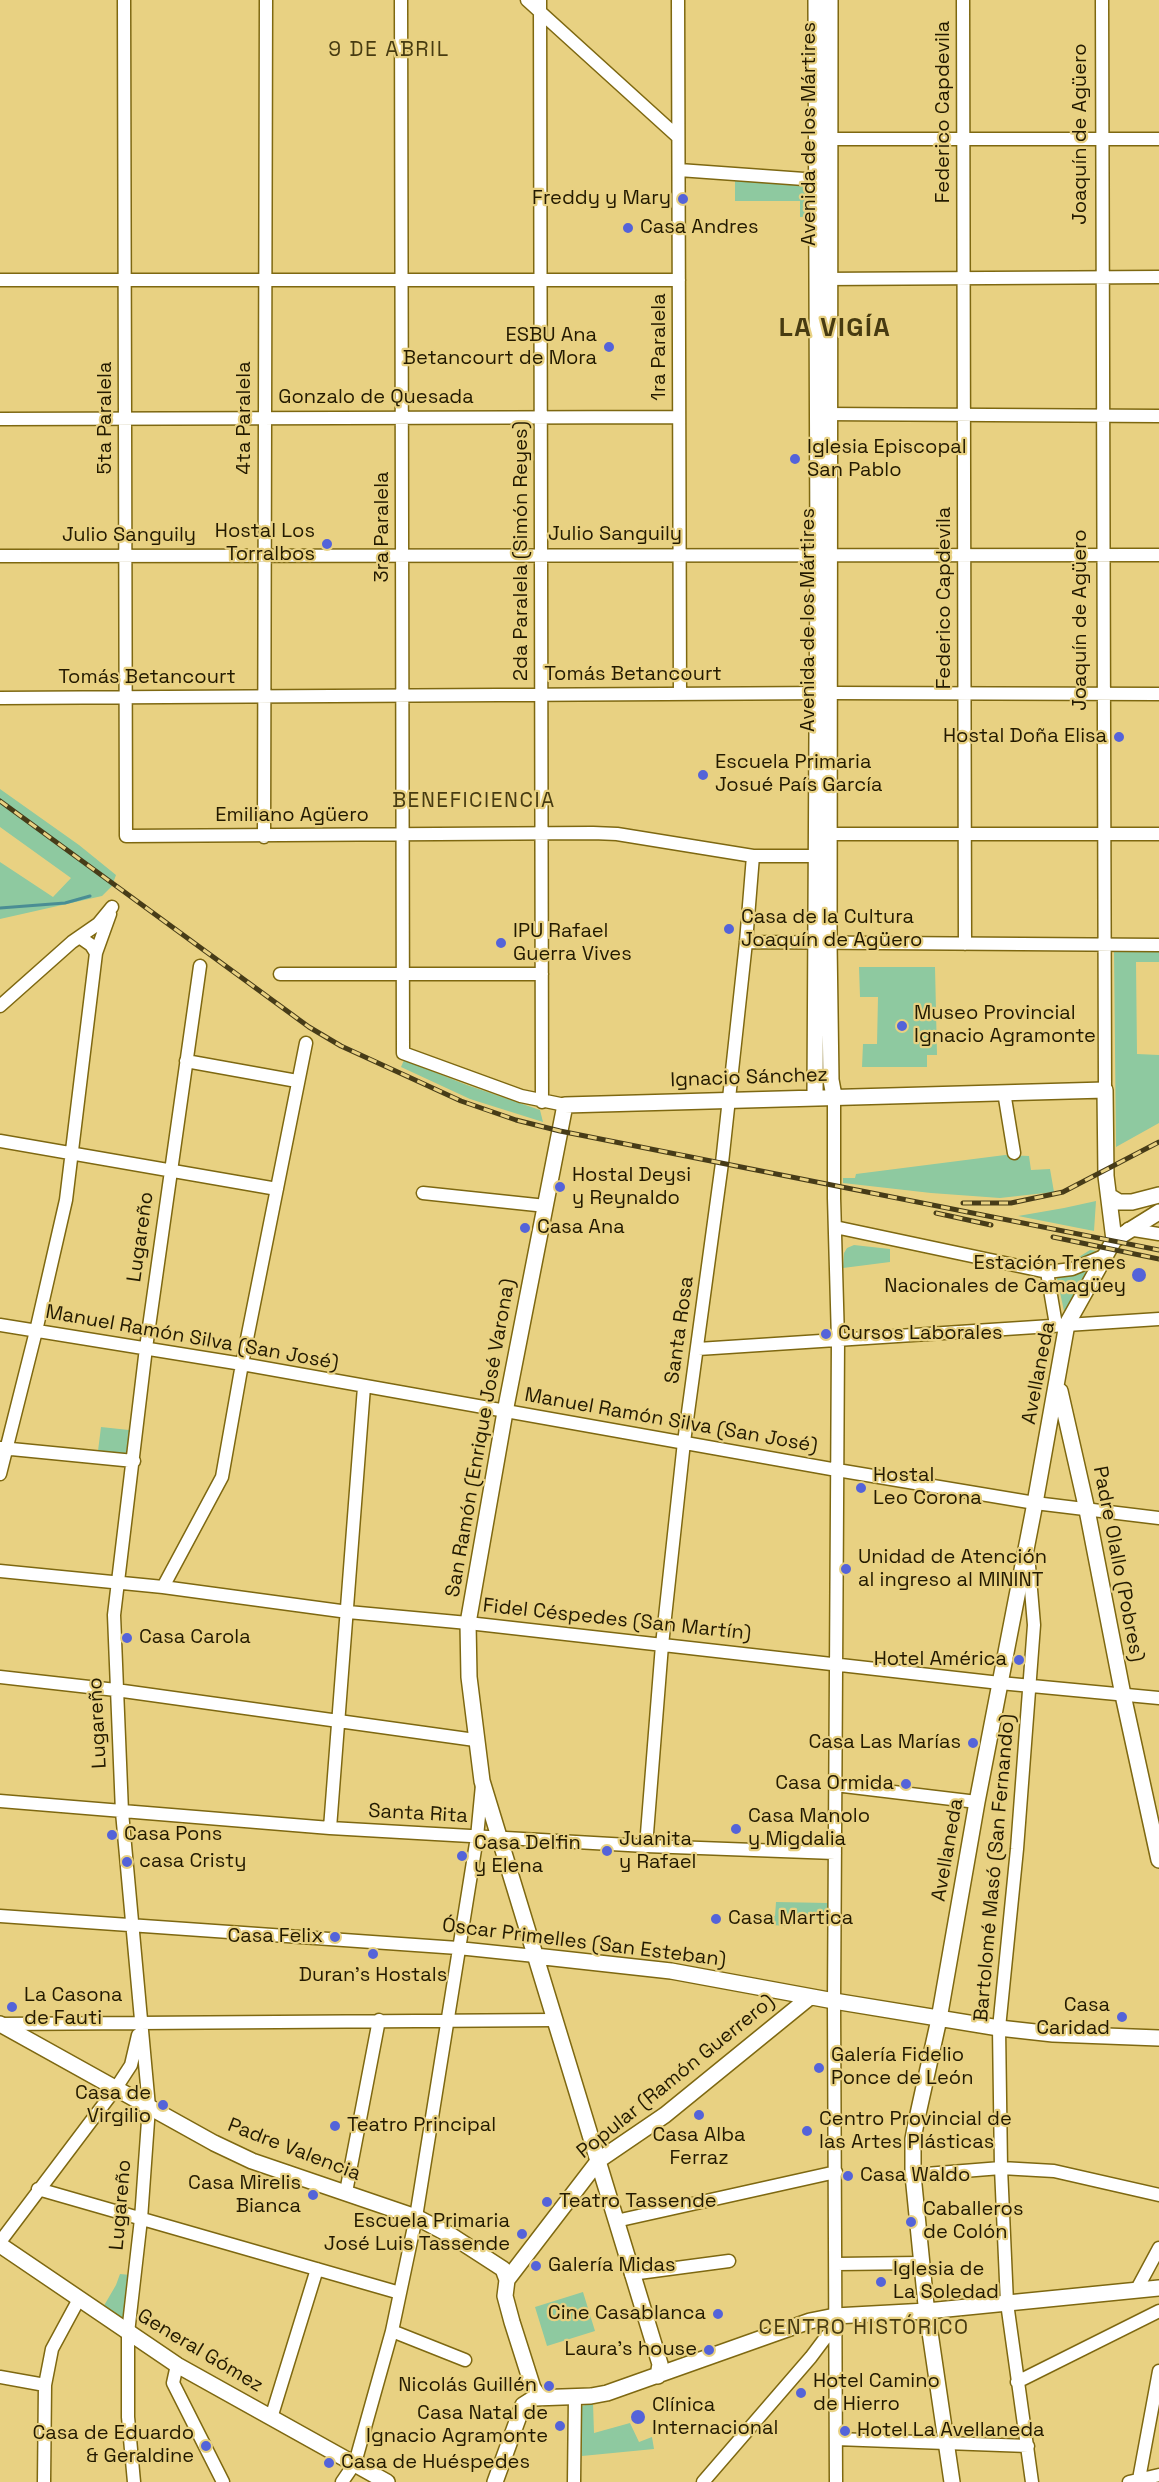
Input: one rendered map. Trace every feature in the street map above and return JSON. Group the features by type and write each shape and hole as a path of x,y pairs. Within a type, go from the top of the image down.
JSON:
{"main road":[{"name":"Avenida de los Mártires","path":"816,0 824,139 818,180 824,279"},
{"name":"Avenida de los Mártires","path":"815,1097 824,1080 822,834 824,139 830,0"},
{"name":"Avenida de los Mártires","path":"822,834 816,856 823,943"},
{"name":"Avenida de los Mártires","path":"824,1080 834,1096"},
{"name":"Ignacio Sánchez","path":"565,1106 834,1096 1105,1090"},
{"name":"Joaquín de Agüero","path":"1105,1090 1109,1196 1114,1240"},
{"name":"San Ramón (Enrique José Varona)","path":"565,1106 505,1412 468,1623 469,1677 482,1781 660,2364 658,2376"},
{"path":"1109,1196 1119,1202 1132,1202 1159,1195"},
{"path":"1114,1240 1128,1229 1159,1212"},
{"name":"Avellaneda","path":"952,2482 944,2443 927,2311 913,2175 913,2139 939,2019 977,1802 1058,1383 1061,1324 1114,1240"},
{"name":"Padre Olallo (Pobres)","path":"1058,1383 1087,1510 1123,1695 1159,1860"},
{"name":"Óscar Primelles (San Esteban)","path":"535,1956 671,1971 999,2028 1053,2034 1159,2038"},
{"name":"Popular (Ramón Guerrero)","path":"507,2280 599,2160 665,2115 810,1996"},
{"name":"Padre Valencia","path":"0,2024 148,2107 252,2161 416,2217 452,2236 503,2269 507,2280"},
{"name":"General Gómez","path":"0,2243 79,2299 124,2326 177,2365 387,2482"},
{"path":"507,2280 505,2296 512,2322 533,2388 539,2397"},
{"path":"495,2482 523,2405 529,2399 601,2395 810,2321 837,2315 927,2311 1159,2288"}],"street":[{"name":"5ta Paralela","path":"124,0 126,836"},
{"name":"4ta Paralela","path":"264,837 266,0"},
{"name":"3ra Paralela","path":"401,0 403,1053"},
{"path":"527,0 540,5 678,137"},
{"name":"1ra Paralela","path":"678,0 680,694"},
{"name":"Federico Capdevila","path":"963,0 965,944"},
{"name":"Joaquín de Agüero","path":"1101,0 1105,1090"},
{"name":"2da Paralela (Simón Reyes)","path":"540,5 542,1102"},
{"path":"824,139 1159,139"},
{"path":"679,170 818,180"},
{"path":"824,279 1159,278"},
{"path":"0,280 679,280"},
{"path":"825,414 1159,416"},
{"name":"Gonzalo de Quesada","path":"0,418 679,417"},
{"name":"Julio Sanguily","path":"0,556 1159,555"},
{"name":"Tomás Betancourt","path":"0,698 1159,694"},
{"name":"Emiliano Agüero","path":"126,836 617,834 753,856 816,856"},
{"path":"822,834 1159,834"},
{"name":"Santa Rosa","path":"646,1846 662,1645 684,1442 729,1101 753,856"},
{"path":"0,1006 72,942 81,938 112,907 96,953 66,1200 36,1331 4,1448 0,1474"},
{"path":"81,938 91,945 96,953"},
{"path":"746,942 1159,945"},
{"name":"Lugareño","path":"134,2482 128,2417 124,2326 141,2219 148,2107 122,1812 114,1615 146,1348 200,966"},
{"path":"279,974 542,974"},
{"path":"163,1587 222,1477 242,1364 306,1043"},
{"name":"Ignacio Sánchez","path":"403,1053 521,1096 565,1106"},
{"path":"186,1061 297,1081"},
{"path":"1004,1092 1014,1154"},
{"path":"834,1096 838,1340 834,2001 836,2482"},
{"path":"0,1141 277,1189"},
{"path":"423,1193 546,1206"},
{"path":"1159,1212 1155,1217 1154,1226 1159,1233"},
{"path":"835,1227 1047,1272 1072,1269 1106,1255"},
{"path":"1128,1229 1159,1233"},
{"path":"1047,1272 1061,1324"},
{"path":"698,1349 1159,1319"},
{"name":"Manuel Ramón Silva (San José)","path":"0,1325 242,1364 505,1412 1035,1503 1159,1518"},
{"path":"330,1828 364,1387"},
{"path":"4,1448 134,1461"},
{"name":"Bartolomé Masó (San Fernando)","path":"1027,1543 1034,1625 1017,1849 999,2028 1001,2168 1007,2303 1032,2482"},
{"name":"Fidel Céspedes (San Martín)","path":"0,1571 163,1587 348,1612 468,1623 1000,1683 1159,1698"},
{"path":"0,1677 116,1690 476,1740"},
{"path":"342,2482 354,2463 392,2331 416,2217 477,1836 482,1781"},
{"path":"835,1785 977,1802"},
{"name":"Santa Rita","path":"0,1801 330,1828 646,1846 835,1853"},
{"name":"Óscar Primelles (San Esteban)","path":"0,1916 458,1948 535,1956"},
{"path":"0,2024 554,2019"},
{"path":"346,2193 379,2020"},
{"path":"0,2243 131,2065 140,2024"},
{"path":"913,2175 1001,2168 1054,2171 1159,2195"},
{"path":"616,2221 836,2172"},
{"path":"38,2189 400,2294"},
{"path":"1137,2289 1159,2248"},
{"path":"631,2274 729,2261"},
{"path":"836,2264 922,2263"},
{"path":"271,2418 317,2269"},
{"path":"44,2482 45,2385 52,2349 79,2299"},
{"path":"1017,2382 1159,2311"},
{"path":"703,2482 814,2353 829,2333 837,2315"},
{"path":"392,2331 465,2360"},
{"path":"177,2365 173,2383 223,2482"},
{"path":"1159,2371 1134,2480 1159,2475"},
{"path":"0,2377 45,2385"},
{"path":"574,2482 575,2397"},
{"path":"836,2439 1028,2446"}],"green space":[{"path":"735,181 808,184 809,217 800,217 800,201 735,201"},
{"path":"0,789 79,845 116,875 112,886 102,896 0,919 0,862 53,897 71,878 0,827"},
{"path":"1114,952 1159,952 1159,962 1136,962 1137,1054 1159,1055 1159,1123 1116,1147"},
{"path":"859,967 935,967 937,1055 927,1055 927,1067 862,1067 863,1044 877,1044 878,997 860,997"},
{"path":"404,1060 540,1110 543,1122 470,1099 401,1067"},
{"path":"1005,1155 1029,1156 1031,1170 1050,1169 1054,1192 1000,1198 843,1183 843,1178 855,1178 856,1174"},
{"path":"1096,1201 1094,1231 1018,1216 1064,1208"},
{"path":"854,1245 890,1249 890,1262 843,1268 844,1253 847,1248"},
{"path":"1090,1250 1097,1251 1065,1316 1054,1264 1071,1262"},
{"path":"101,1427 129,1430 127,1454 98,1451"},
{"path":"776,1902 829,1903 829,1919 794,1917 793,1926 768,1925 769,1916 775,1916"},
{"path":"120,2274 131,2275 126,2315 123,2320 102,2309"},
{"path":"583,2292 595,2331 547,2346 535,2307"},
{"path":"593,2403 594,2433 630,2423 639,2442 652,2437 654,2449 582,2456 581,2409 582,2406"}],"waterway":[{"path":"0,908 65,903 90,896"}],"railway":[{"path":"0,801 309,1027 341,1046 461,1101 516,1120 560,1131 1159,1250"},
{"path":"963,1203 1011,1203 1063,1192 1159,1142"},
{"path":"936,1213 991,1225"},
{"path":"1053,1237 1159,1259"}],"place":[{"name":"Freddy y Mary","path":"683,199"},
{"name":"Casa Andres","path":"628,228"},
{"name":"ESBU Ana Betancourt de Mora","path":"609,347"},
{"name":"Iglesia Episcopal San Pablo","path":"795,459"},
{"name":"Hostal Los Torralbos","path":"327,544"},
{"name":"Hostal Doña Elisa","path":"1119,737"},
{"name":"Escuela Primaria Josué País García","path":"703,775"},
{"name":"Casa de la Cultura Joaquín de Agüero","path":"729,929"},
{"name":"IPU Rafael Guerra Vives","path":"501,943"},
{"name":"Museo Provincial Ignacio Agramonte","path":"902,1026"},
{"name":"Hostal Deysi y Reynaldo","path":"560,1187"},
{"name":"Casa Ana","path":"525,1228"},
{"name":"Estación Trenes Nacionales de Camagüey","path":"1139,1275"},
{"name":"Cursos Laborales","path":"826,1334"},
{"name":"Hostal Leo Corona","path":"861,1488"},
{"name":"Unidad de Atención al ingreso al MININT","path":"846,1569"},
{"name":"Casa Carola","path":"127,1638"},
{"name":"Hotel América","path":"1019,1660"},
{"name":"Casa Las Marías","path":"973,1743"},
{"name":"Casa Ormida","path":"906,1784"},
{"name":"Casa Manolo y Migdalia","path":"736,1829"},
{"name":"Casa Pons","path":"112,1835"},
{"name":"Juanita y Rafael","path":"607,1851"},
{"name":"Casa Delfin y Elena","path":"462,1856"},
{"name":"casa Cristy","path":"127,1862"},
{"name":"Casa Martica","path":"716,1919"},
{"name":"Casa Felix","path":"335,1937"},
{"name":"Duran's Hostals","path":"373,1954"},
{"name":"La Casona de Fauti","path":"12,2007"},
{"name":"Casa Caridad","path":"1122,2017"},
{"name":"Galería Fidelio Ponce de León","path":"819,2068"},
{"name":"Casa de Virgilio","path":"163,2105"},
{"name":"Casa Alba Ferraz","path":"699,2115"},
{"name":"Teatro Principal","path":"335,2126"},
{"name":"Centro Provincial de las Artes Plásticas","path":"807,2131"},
{"name":"Casa Waldo","path":"848,2176"},
{"name":"Casa Mirelis Bianca","path":"313,2195"},
{"name":"Teatro Tassende","path":"547,2202"},
{"name":"Caballeros de Colón","path":"911,2222"},
{"name":"Escuela Primaria José Luis Tassende","path":"522,2234"},
{"name":"Galería Midas","path":"536,2266"},
{"name":"Iglesia de La Soledad","path":"881,2282"},
{"name":"Cine Casablanca","path":"718,2314"},
{"name":"Laura's house","path":"709,2350"},
{"name":"Nicolás Guillén","path":"549,2386"},
{"name":"Hotel Camino de Hierro","path":"801,2393"},
{"name":"Clínica Internacional","path":"638,2417"},
{"name":"Casa Natal de Ignacio Agramonte","path":"560,2426"},
{"name":"Hotel La Avellaneda","path":"845,2431"},
{"name":"Casa de Eduardo & Geraldine","path":"206,2446"},
{"name":"Casa de Huéspedes","path":"329,2463"}],"district":[{"name":"9 DE ABRIL","path":"389,50"},
{"name":"LA VIGÍA","path":"835,329"},
{"name":"BENEFICIENCIA","path":"474,801"},
{"name":"CENTRO HISTÓRICO","path":"864,2328"}]}
